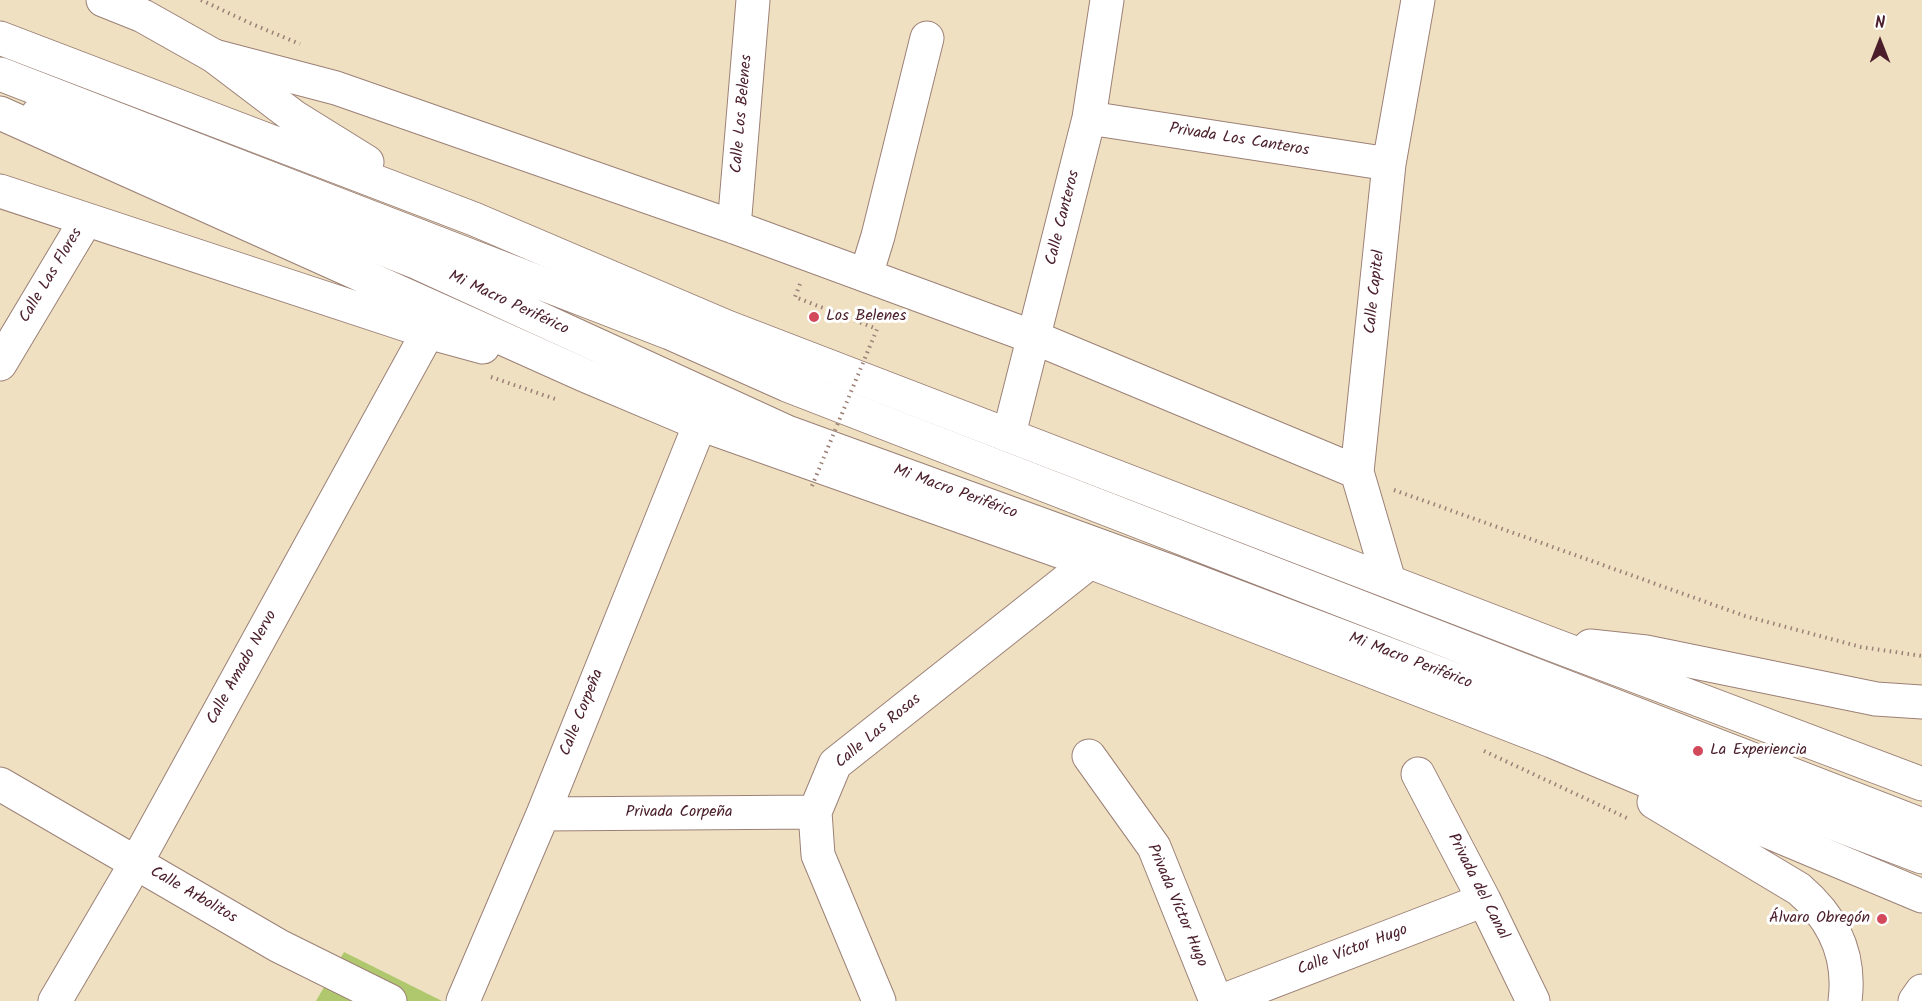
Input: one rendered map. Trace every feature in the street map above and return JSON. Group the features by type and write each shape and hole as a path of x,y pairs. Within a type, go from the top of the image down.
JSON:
{"main road":[{"path":"104,0 145,8 214,56 293,116 360,158 474,219"},
{"name":"Calle Los Belenes","path":"734,227 753,0"},
{"name":"Calle Canteros","path":"1008,434 1089,118 1107,0"},
{"name":"Calle Capitel","path":"1389,581 1357,472 1389,164 1418,0"},
{"path":"0,38 474,219 727,327 1922,784"},
{"path":"866,275 878,236 927,38"},
{"path":"214,56 336,88 866,275 1033,337 1357,472"},
{"name":"Mi Macro Periférico","path":"0,74 659,329 787,385 1922,825"},
{"name":"Mi Macro Periférico","path":"0,99 418,263 787,432 1172,572 1922,857"},
{"path":"0,113 584,375 700,424 1090,561 1552,741 1922,896"},
{"name":"Privada Los Canteros","path":"1089,118 1389,164"},
{"path":"0,191 428,332 584,375"},
{"name":"Calle Las Flores","path":"0,364 86,220"},
{"name":"Calle Amado Nervo","path":"55,1001 136,863 428,332"},
{"name":"Calle Corpeña","path":"464,1001 543,814 700,424"},
{"name":"Calle Las Rosas","path":"879,1001 818,855 814,812 835,764 1090,561"},
{"path":"1551,644 1646,652 1876,699 1922,702"},
{"path":"1552,741 1798,889 1812,900 1833,929 1840,945 1847,981 1845,1001"},
{"name":"Privada Víctor Hugo","path":"1089,756 1154,848 1216,1001"},
{"name":"Privada del Canal","path":"1419,774 1533,1001"},
{"name":"Calle Arbolitos","path":"0,784 279,946 390,1001"},
{"name":"Privada Corpeña","path":"543,814 814,812"},
{"name":"Calle Víctor Hugo","path":"1222,1001 1484,900"},
{"path":"1915,1001 1922,992"}],"path":[{"path":"809,287 799,284 795,297 877,329 812,486"}],"green space":[{"path":"344,952 442,1001 316,1001"}],"place":[{"name":"Los Belenes","path":"814,317"},
{"name":"La Experiencia","path":"1698,751"},
{"name":"Álvaro Obregón","path":"1882,919"}]}
